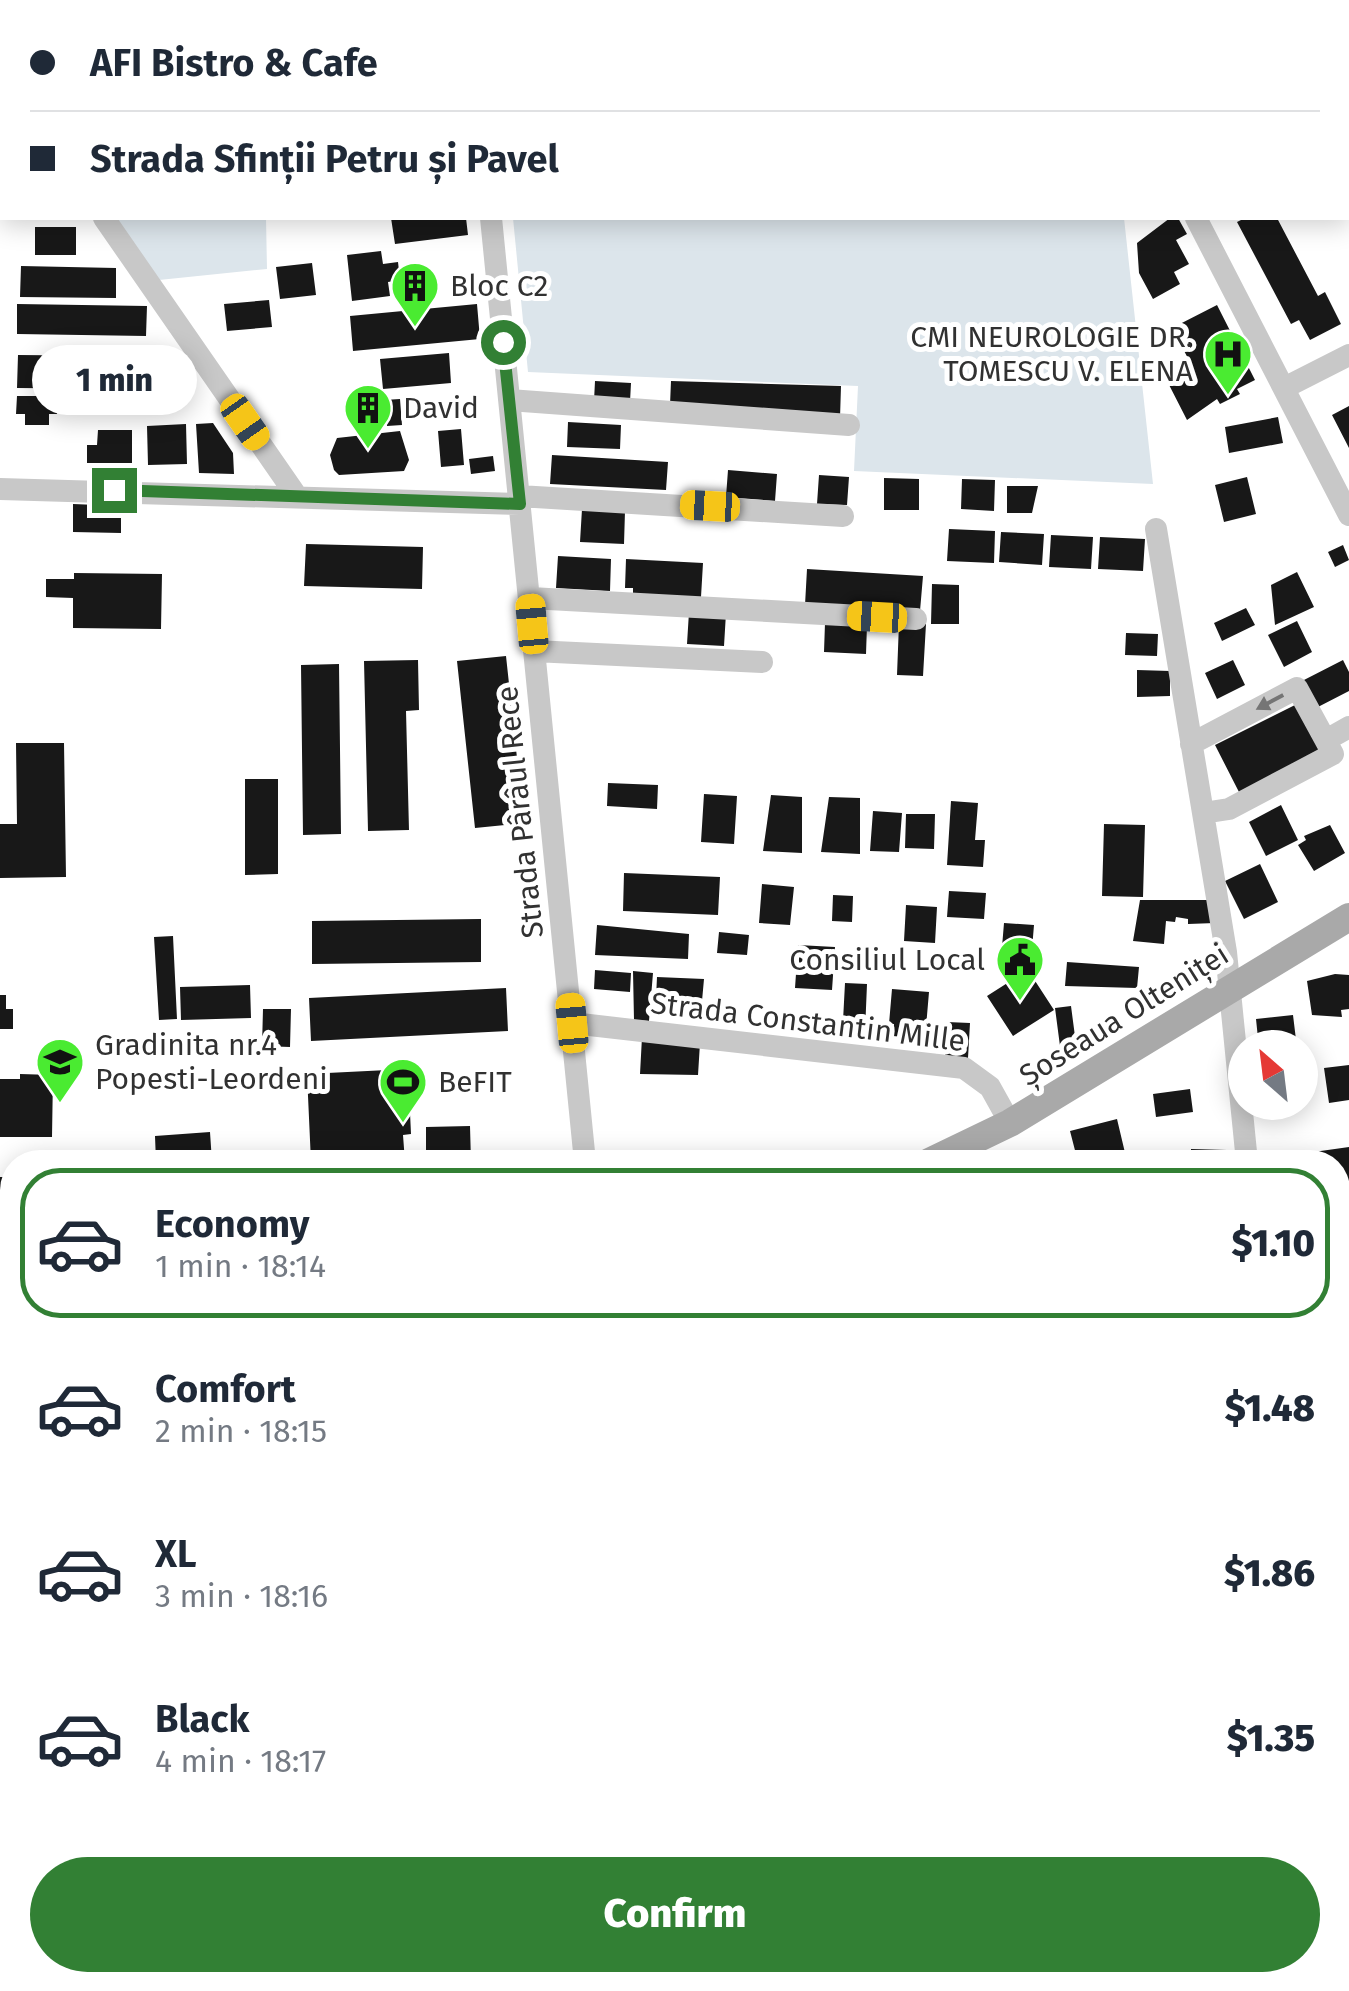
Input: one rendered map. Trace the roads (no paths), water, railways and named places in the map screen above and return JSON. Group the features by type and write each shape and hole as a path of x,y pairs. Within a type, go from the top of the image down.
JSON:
{"main road":[{"name":"Șoseaua Olteniței","path":"955,1150 1010,1123 1349,916"}],"street":[{"path":"105,220 296,495"},
{"name":"Strada Pârâul Rece","path":"491,220 584,1150"},
{"path":"1197,220 1349,515"},
{"path":"1284,388 1349,354"},
{"path":"509,400 849,426"},
{"path":"0,489 519,500 842,516"},
{"path":"1156,530 1230,987 1246,1150"},
{"path":"530,598 916,619"},
{"path":"534,650 762,662"},
{"path":"1191,744 1297,688 1333,754 1229,809 1203,813"},
{"path":"1326,740 1349,727"},
{"name":"Strada Constantin Mille","path":"572,1023 964,1068 984,1080 1010,1123"}],"place":[{"name":"Bloc C2","path":"415,328"},
{"name":"CMI NEUROLOGIE DR. TOMESCU V. ELENA","path":"1228,396"},
{"name":"David","path":"368,450"},
{"name":"Consiliul Local","path":"1020,1002"},
{"name":"Gradinita nr.4 Popesti-Leordeni","path":"60,1104"},
{"name":"BeFIT","path":"403,1124"}]}
